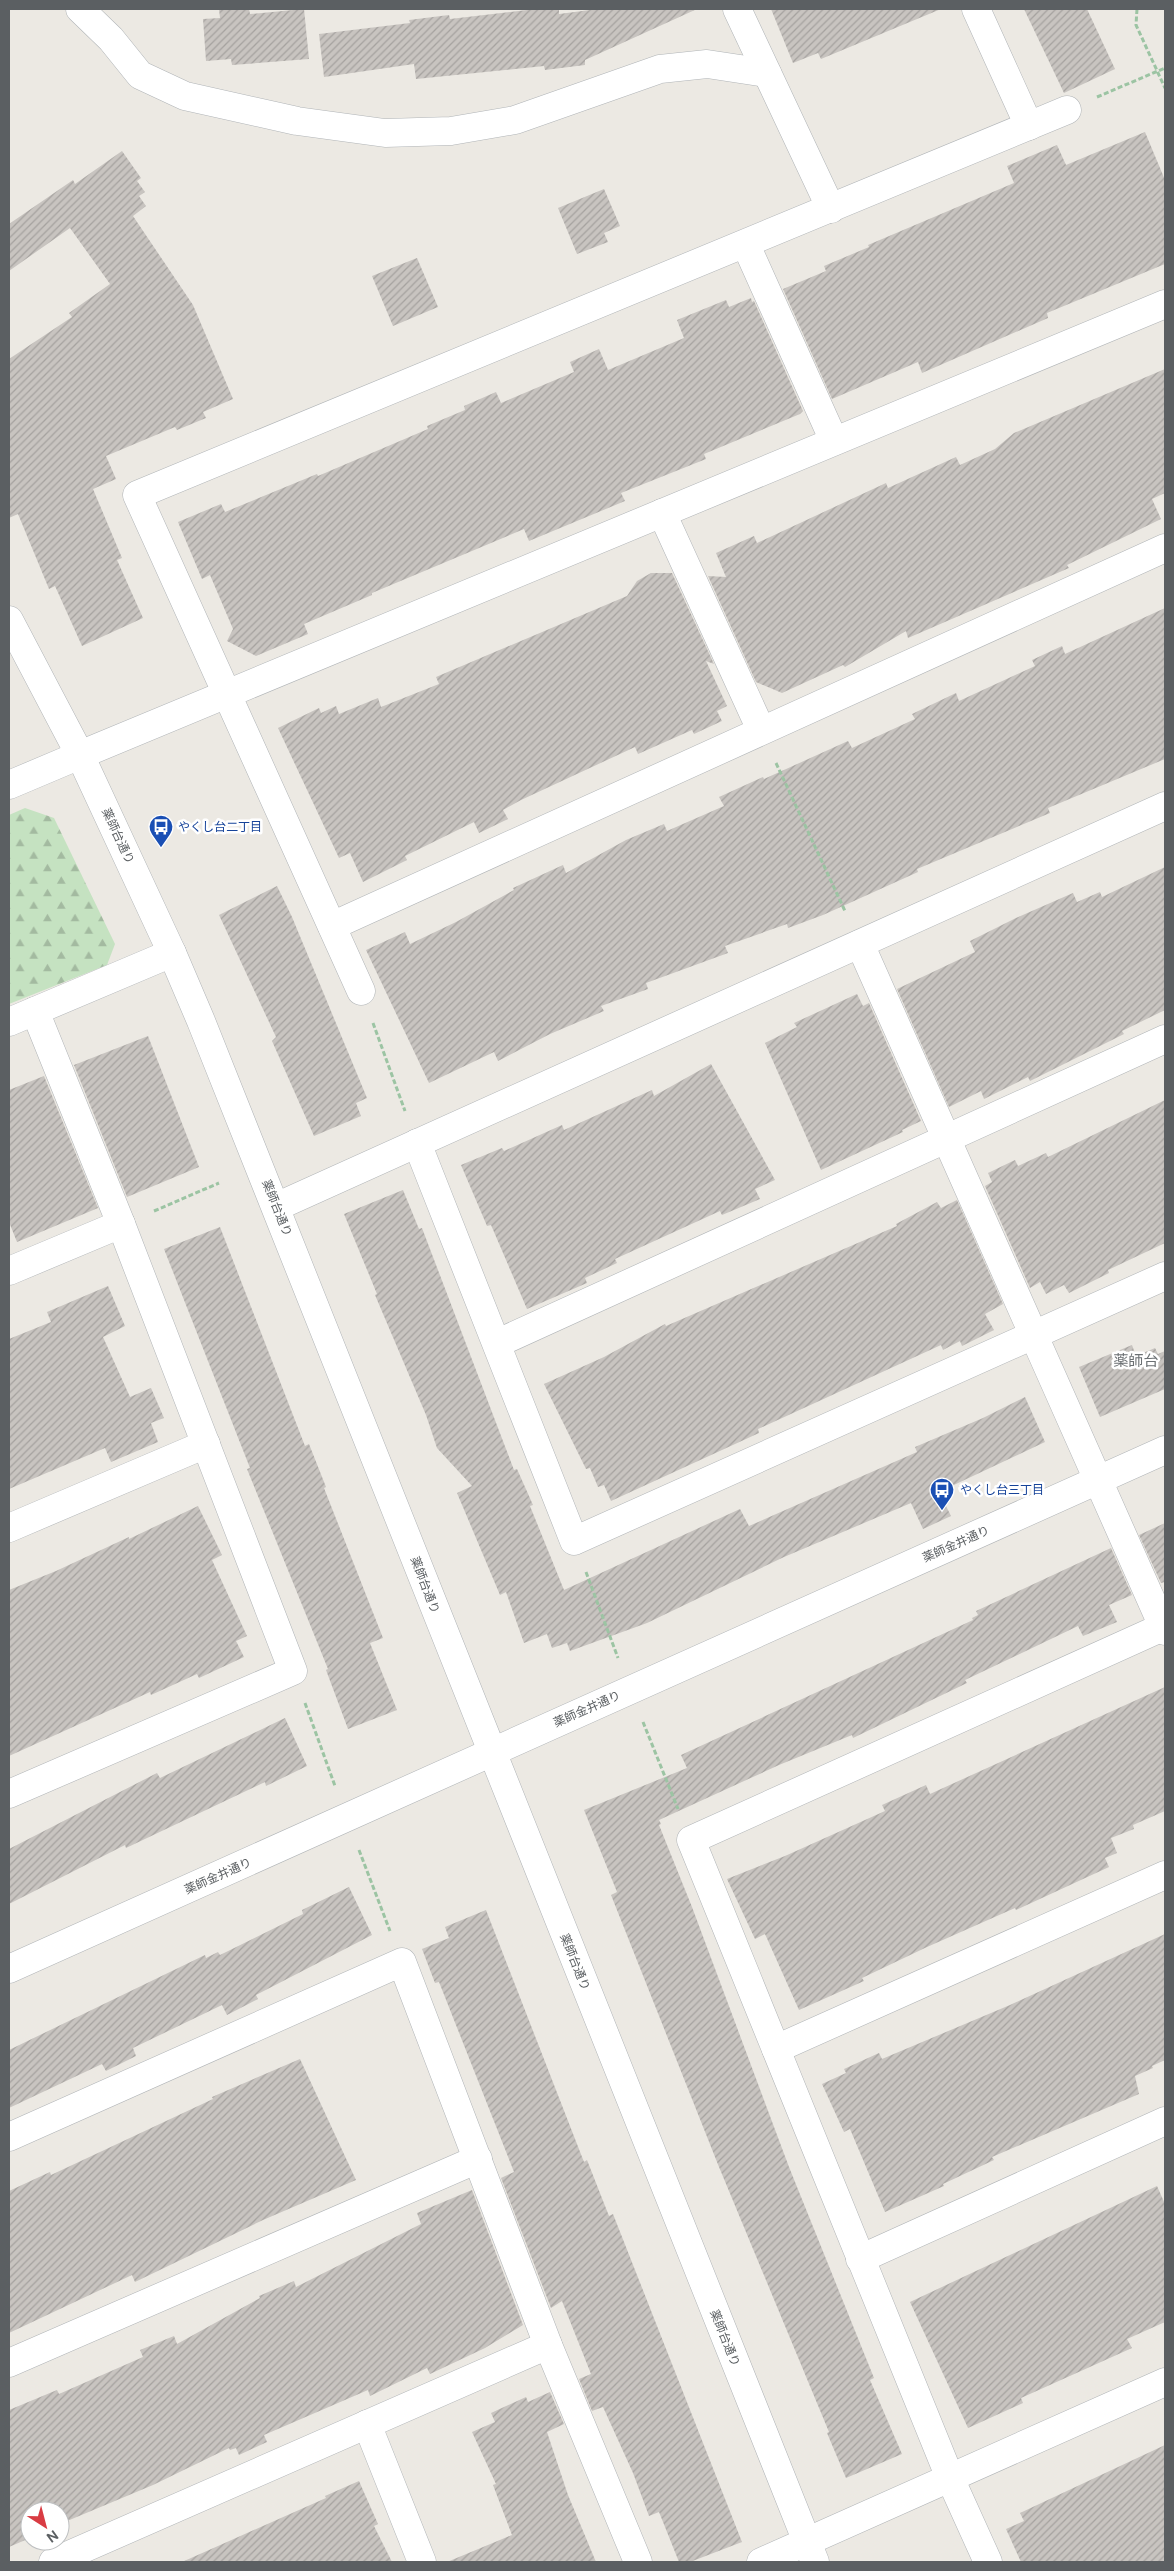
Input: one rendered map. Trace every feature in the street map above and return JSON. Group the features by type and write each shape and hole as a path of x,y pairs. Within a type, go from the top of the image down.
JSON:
{"street":[{"path":"80,9 111,39 140,75 185,96 297,121 385,133 451,130 515,120 660,68 707,64 767,73"},
{"path":"738,9 831,209"},
{"path":"976,9 1029,126"},
{"path":"361,991 137,495 1067,110"},
{"path":"746,244 834,441"},
{"path":"9,785 1165,304"},
{"path":"662,513 761,730"},
{"path":"332,926 1165,548"},
{"name":"薬師台通り","path":"9,620 80,755 172,953 276,1206 491,1752 811,2552"},
{"path":"276,1206 1165,806"},
{"path":"860,944 1165,1628 691,1840 950,2478 988,2562"},
{"path":"9,1022 172,953"},
{"path":"9,1794 293,1672 121,1224 35,1011"},
{"path":"498,1343 946,1137 1165,1039"},
{"path":"417,1143 498,1343 574,1542 1165,1276"},
{"path":"9,1271 121,1224"},
{"path":"9,1528 206,1444"},
{"name":"薬師金井通り","path":"9,1970 1165,1450"},
{"path":"776,2049 1165,1875"},
{"path":"9,2137 402,1962 548,2345 638,2562"},
{"path":"860,2258 1165,2121"},
{"path":"9,2363 478,2159"},
{"path":"53,2562 548,2345"},
{"path":"760,2562 811,2552 950,2478 1165,2382"},
{"path":"367,2424 422,2562"}],"path":[{"path":"1137,9 1136,25 1165,88"},
{"path":"1067,110 1165,68"},
{"path":"761,730 848,918"},
{"path":"361,991 406,1116"},
{"path":"121,1224 220,1183"}],"green space":[{"path":"25,808 54,818 115,944 107,965 9,1004 9,815"}],"building":[{"path":"219,9 249,9 250,14 304,9 309,59 232,65 231,59 206,61 203,19 220,18"},
{"path":"536,9 559,9 559,14 598,9 697,9 585,60 585,65 545,70 544,66 416,79 414,64 324,77 319,34 410,23 409,20 449,15 450,19"},
{"path":"771,9 941,9 821,59 818,53 793,63"},
{"path":"1024,9 1087,9 1115,69 1064,93"},
{"path":"1145,132 1165,180 1165,264 1047,313 1048,318 922,373 918,362 832,399 783,289 826,271 824,266 869,247 868,245 1014,183 1007,166 1057,145 1066,165"},
{"path":"122,151 141,178 137,181 145,192 139,196 146,206 133,216 193,305 233,399 203,412 206,418 177,430 175,427 106,456 116,479 93,489 122,558 117,560 143,618 82,646 55,586 49,589 18,514 9,518 9,359 72,317 69,313 110,284 70,228 9,271 9,224 73,180 75,184"},
{"path":"604,189 620,226 604,233 608,242 577,254 558,208"},
{"path":"417,258 438,307 393,326 372,276"},
{"path":"751,298 803,411 800,414 704,454 706,459 621,493 625,501 529,541 524,529 372,593 372,595 304,624 308,634 256,656 227,641 233,629 210,575 202,579 178,522 221,504 225,512 317,474 318,476 428,429 427,426 465,410 464,406 496,392 501,403 574,372 570,362 599,349 608,370 684,338 677,320 726,300 729,307"},
{"path":"1165,369 1165,493 1152,499 1161,519 1067,565 1069,568 908,638 906,631 845,667 843,665 782,693 756,682 708,576 726,577 716,553 754,536 757,543 886,483 888,488 956,457 960,465 995,449 1014,433"},
{"path":"651,573 672,573 714,664 706,661 727,706 717,711 722,721 694,734 692,730 638,754 635,747 503,810 508,819 479,833 474,822 405,856 407,860 363,882 350,853 339,858 278,728 319,708 321,713 336,706 339,714 378,698 381,707 439,684 436,677 627,596 637,581"},
{"path":"1165,608 1165,759 1048,808 1050,813 917,869 918,872 823,915 788,928 787,924 725,946 728,953 646,983 648,989 601,1006 604,1011 550,1034 498,1061 494,1052 429,1083 366,950 405,932 410,944 456,922 514,890 513,888 563,865 566,873 626,840 664,824 667,831 724,806 719,797 763,777 764,779 848,741 852,748 915,719 912,714 956,693 959,701 1035,666 1032,660 1062,646 1065,654"},
{"path":"1165,867 1165,1010 1122,1031 1124,1034 1030,1081 1028,1077 984,1099 981,1091 949,1107 897,989 975,952 970,941 1016,918 1073,893 1077,902 1100,892 1102,897"},
{"path":"277,886 292,917 367,1098 356,1103 361,1116 314,1136 272,1041 276,1037 219,915"},
{"path":"857,994 863,1006 869,1003 921,1121 902,1130 903,1132 821,1170 765,1043 797,1027 794,1023"},
{"path":"148,1036 199,1167 127,1197 74,1065"},
{"path":"711,1064 775,1180 755,1189 760,1199 722,1215 720,1211 615,1259 617,1263 585,1278 587,1283 527,1309 491,1225 487,1226 461,1165 502,1148 504,1151 562,1125 564,1130 652,1090 654,1096"},
{"path":"44,1076 98,1208 17,1242 9,1222 9,1090"},
{"path":"1165,1100 1165,1243 1108,1270 1109,1273 1069,1293 1064,1285 1046,1294 1040,1282 1030,1288 985,1186 992,1182 988,1173 1015,1160 1018,1166 1046,1153 1048,1157"},
{"path":"403,1190 419,1229 422,1228 514,1470 517,1469 533,1505 530,1506 564,1590 740,1509 749,1526 917,1452 915,1447 983,1418 1025,1397 1045,1442 939,1492 951,1516 923,1529 911,1503 784,1557 647,1623 570,1651 567,1643 552,1648 547,1634 524,1643 506,1592 500,1595 457,1493 472,1486 437,1448 426,1415 375,1295 377,1294 344,1214"},
{"path":"957,1200 1003,1304 985,1314 994,1330 962,1346 960,1341 943,1350 941,1345 758,1429 759,1433 611,1501 604,1485 598,1487 590,1468 586,1469 544,1384 604,1357 665,1324 666,1326 897,1226 896,1224 937,1202 941,1208"},
{"path":"220,1227 305,1446 309,1444 326,1487 324,1488 383,1638 370,1643 397,1710 348,1729 326,1670 328,1669 247,1469 250,1468 164,1249"},
{"path":"108,1286 125,1326 103,1337 130,1397 151,1388 164,1418 151,1423 158,1442 111,1462 105,1448 9,1489 9,1339 51,1322 47,1312"},
{"path":"1132,1345 1136,1356 1155,1348 1158,1354 1165,1351 1165,1389 1100,1417 1079,1367"},
{"path":"198,1506 222,1555 212,1560 247,1636 236,1641 244,1657 199,1678 197,1674 151,1695 150,1692 9,1756 9,1590 56,1571 129,1537 129,1539"},
{"path":"1165,1523 1165,1582 1161,1583 1139,1535"},
{"path":"1111,1548 1132,1595 1109,1605 1117,1622 1083,1636 1078,1626 965,1680 967,1683 853,1738 852,1735 779,1765 659,1820 661,1824 659,1825 692,1907 789,2167 874,2378 870,2380 902,2454 846,2478 827,2433 829,2432 719,2167 611,1895 617,1892 584,1810 687,1768 681,1755 973,1620 972,1618 978,1615 976,1611"},
{"path":"1165,1687 1165,1811 1133,1825 1134,1829 1111,1838 1117,1853 1105,1858 1109,1867 1016,1910 1015,1908 927,1947 862,1978 864,1981 799,2010 765,1934 755,1939 727,1879 785,1856 885,1811 882,1805 926,1785 930,1794"},
{"path":"285,1718 307,1766 266,1786 265,1782 126,1848 125,1845 9,1904 9,1849 157,1773 160,1778"},
{"path":"349,1887 372,1935 256,1995 258,1999 227,2015 222,2005 133,2048 136,2056 106,2071 102,2064 9,2108 9,2050 205,1955 206,1958 218,1952 220,1955 303,1914 302,1910"},
{"path":"486,1910 584,2162 587,2160 609,2216 613,2214 742,2542 690,2562 679,2562 659,2512 649,2516 633,2473 603,2407 592,2411 579,2379 591,2374 562,2301 551,2308 501,2178 514,2172 439,1982 435,1983 422,1949 449,1938 445,1927"},
{"path":"1165,1934 1165,2060 1135,2076 1139,2094 992,2157 994,2160 943,2184 944,2186 885,2212 850,2129 844,2132 822,2084 846,2073 844,2069 879,2053 882,2059 1010,2005"},
{"path":"300,2059 356,2180 263,2220 135,2282 132,2275 9,2333 9,2191 50,2172 51,2175 213,2099 212,2097"},
{"path":"1157,2186 1165,2204 1165,2322 1127,2339 1132,2348 1021,2398 1023,2403 968,2428 910,2302"},
{"path":"472,2190 523,2325 485,2348 430,2374 427,2368 370,2396 368,2390 264,2435 267,2442 239,2455 236,2448 230,2450 229,2448 153,2485 70,2520 70,2501 20,2501 20,2542 9,2547 9,2410 57,2390 59,2394 143,2357 140,2350 174,2336 177,2344 260,2298 259,2296 294,2281 296,2287 421,2224 417,2213"},
{"path":"550,2392 564,2424 547,2432 568,2495 596,2562 447,2562 512,2535 493,2485 496,2484 472,2432 495,2422 491,2413 526,2397 528,2402"},
{"path":"1165,2445 1165,2562 1021,2562 1006,2529 1024,2521 1020,2513"},
{"path":"359,2481 378,2524 374,2526 392,2562 182,2562 326,2498 325,2496"}],"place":[{"name":"やくし台二丁目","path":"161,848"},
{"name":"やくし台三丁目","path":"942,1511"}],"district":[{"name":"薬師台","path":"1136,1361"}]}
